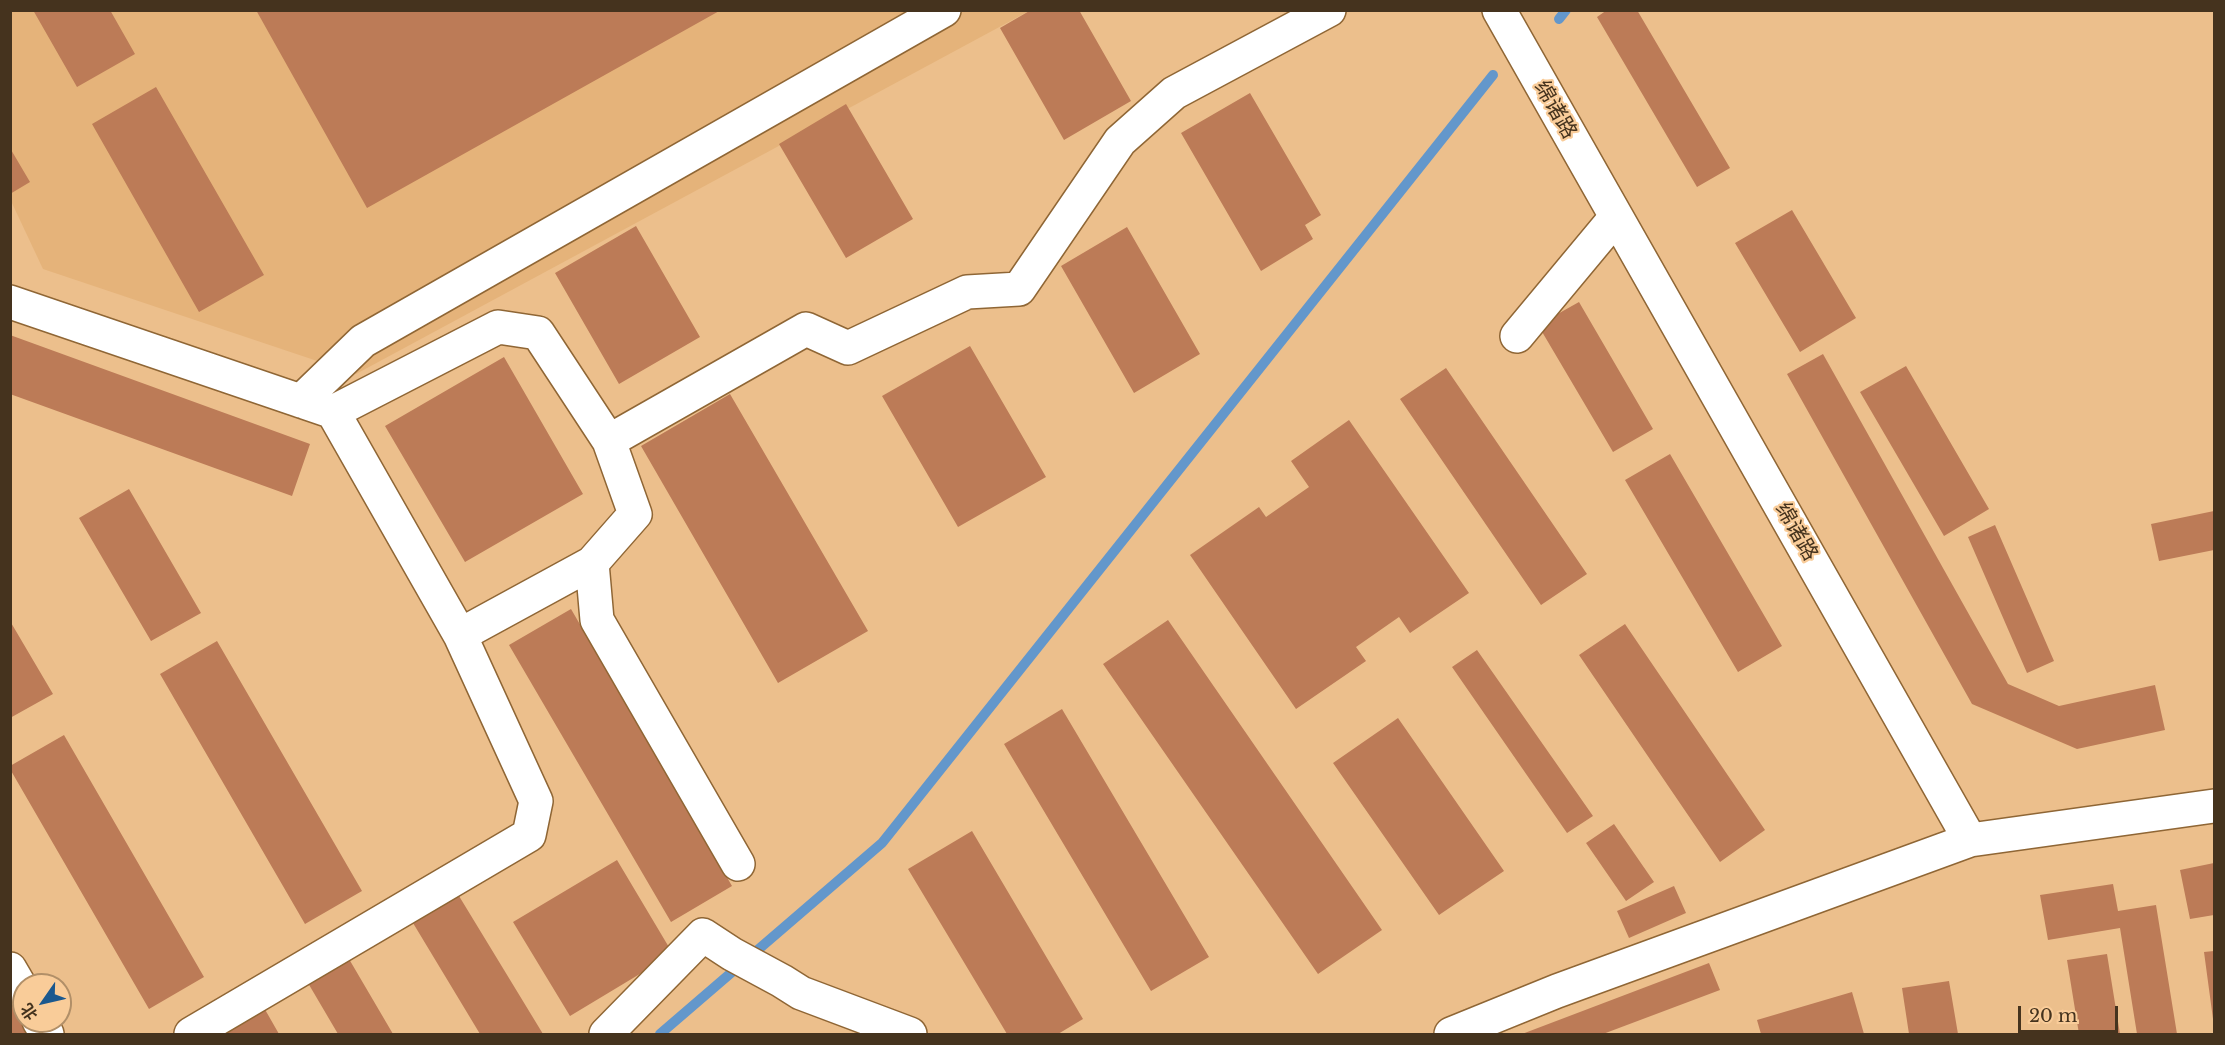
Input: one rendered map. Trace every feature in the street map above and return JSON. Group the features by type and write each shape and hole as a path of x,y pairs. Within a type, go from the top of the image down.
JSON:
{"street":[{"path":"301,401 363,341 944,10"},
{"path":"609,441 806,329 848,348 967,292 1019,289 1120,141 1174,93 1329,10"},
{"name":"绵诸路","path":"1499,10 1970,840"},
{"path":"1517,336 1616,217"},
{"path":"10,302 333,412 460,635 536,801 529,835 191,1035"},
{"path":"333,412 498,327 538,333 609,441 635,514 592,563 460,635"},
{"path":"592,563 597,620 738,864"},
{"path":"1451,1035 1557,991 1970,840 2214,806"},
{"path":"606,1035 703,935 801,993 910,1035"}],"shaded area":[{"path":"11,11 1029,11 356,374 43,269 11,201"}],"building":[{"path":"33,10 110,10 135,54 77,87"},
{"path":"256,10 721,10 367,208"},
{"path":"1031,10 1079,10 1131,101 1064,140 1000,28"},
{"path":"1607,10 1637,10 1730,168 1697,187 1597,17"},
{"path":"156,87 264,275 199,312 92,124"},
{"path":"1250,93 1321,215 1305,225 1313,239 1261,271 1181,133"},
{"path":"846,104 913,219 846,258 779,144"},
{"path":"10,148 30,182 10,194"},
{"path":"1792,210 1856,318 1800,352 1735,243"},
{"path":"636,226 700,337 619,384 555,273"},
{"path":"1127,227 1200,354 1134,393 1061,266"},
{"path":"1579,302 1653,429 1613,452 1538,325"},
{"path":"10,335 310,444 292,496 10,394"},
{"path":"970,346 1046,477 958,527 882,396"},
{"path":"1823,354 2008,684 2059,706 2155,685 2165,730 2077,749 1972,704 1787,374"},
{"path":"504,357 583,494 465,562 385,426"},
{"path":"1906,366 1989,509 1944,536 1860,392"},
{"path":"1446,368 1587,574 1541,605 1400,399"},
{"path":"730,394 868,631 778,683 641,446"},
{"path":"1349,420 1469,593 1410,633 1399,617 1356,647 1366,661 1296,709 1190,555 1259,507 1266,517 1309,487 1291,461"},
{"path":"1670,454 1782,646 1738,672 1625,480"},
{"path":"129,489 201,613 151,641 79,518"},
{"path":"2214,511 2214,550 2159,561 2151,524"},
{"path":"1995,525 2054,661 2027,673 1968,537"},
{"path":"571,609 732,886 671,922 509,645"},
{"path":"1168,620 1382,930 1318,974 1103,664"},
{"path":"10,621 53,694 10,718"},
{"path":"1625,624 1765,830 1720,862 1579,655"},
{"path":"217,641 362,891 305,924 160,674"},
{"path":"1477,650 1593,816 1567,833 1452,667"},
{"path":"1062,709 1209,957 1151,991 1004,744"},
{"path":"1398,718 1504,871 1439,915 1333,763"},
{"path":"64,735 204,977 149,1009 10,769 10,766"},
{"path":"1614,824 1654,882 1626,901 1586,843"},
{"path":"972,831 1083,1019 1058,1034 1007,1034 908,869"},
{"path":"617,860 673,954 570,1016 513,922"},
{"path":"2214,863 2214,915 2190,919 2180,870"},
{"path":"2113,884 2118,911 2156,905 2177,1034 2137,1034 2120,928 2048,940 2040,895"},
{"path":"1674,886 1686,913 1629,938 1617,911"},
{"path":"459,896 543,1034 480,1034 413,923"},
{"path":"2214,951 2214,1019 2213,1019 2204,952"},
{"path":"2107,954 2120,1034 2079,1034 2067,960"},
{"path":"349,959 393,1034 338,1034 308,983"},
{"path":"1709,963 1720,990 1603,1034 1522,1034"},
{"path":"1949,981 1958,1034 1909,1034 1902,988"},
{"path":"1852,992 1864,1034 1761,1034 1757,1020"},
{"path":"10,1000 12,1033 30,1034 10,1034"},
{"path":"263,1006 279,1034 229,1034 226,1028"}],"waterway":[{"path":"1559,19 1566,10"},
{"path":"660,1034 882,843 1493,75"}]}
